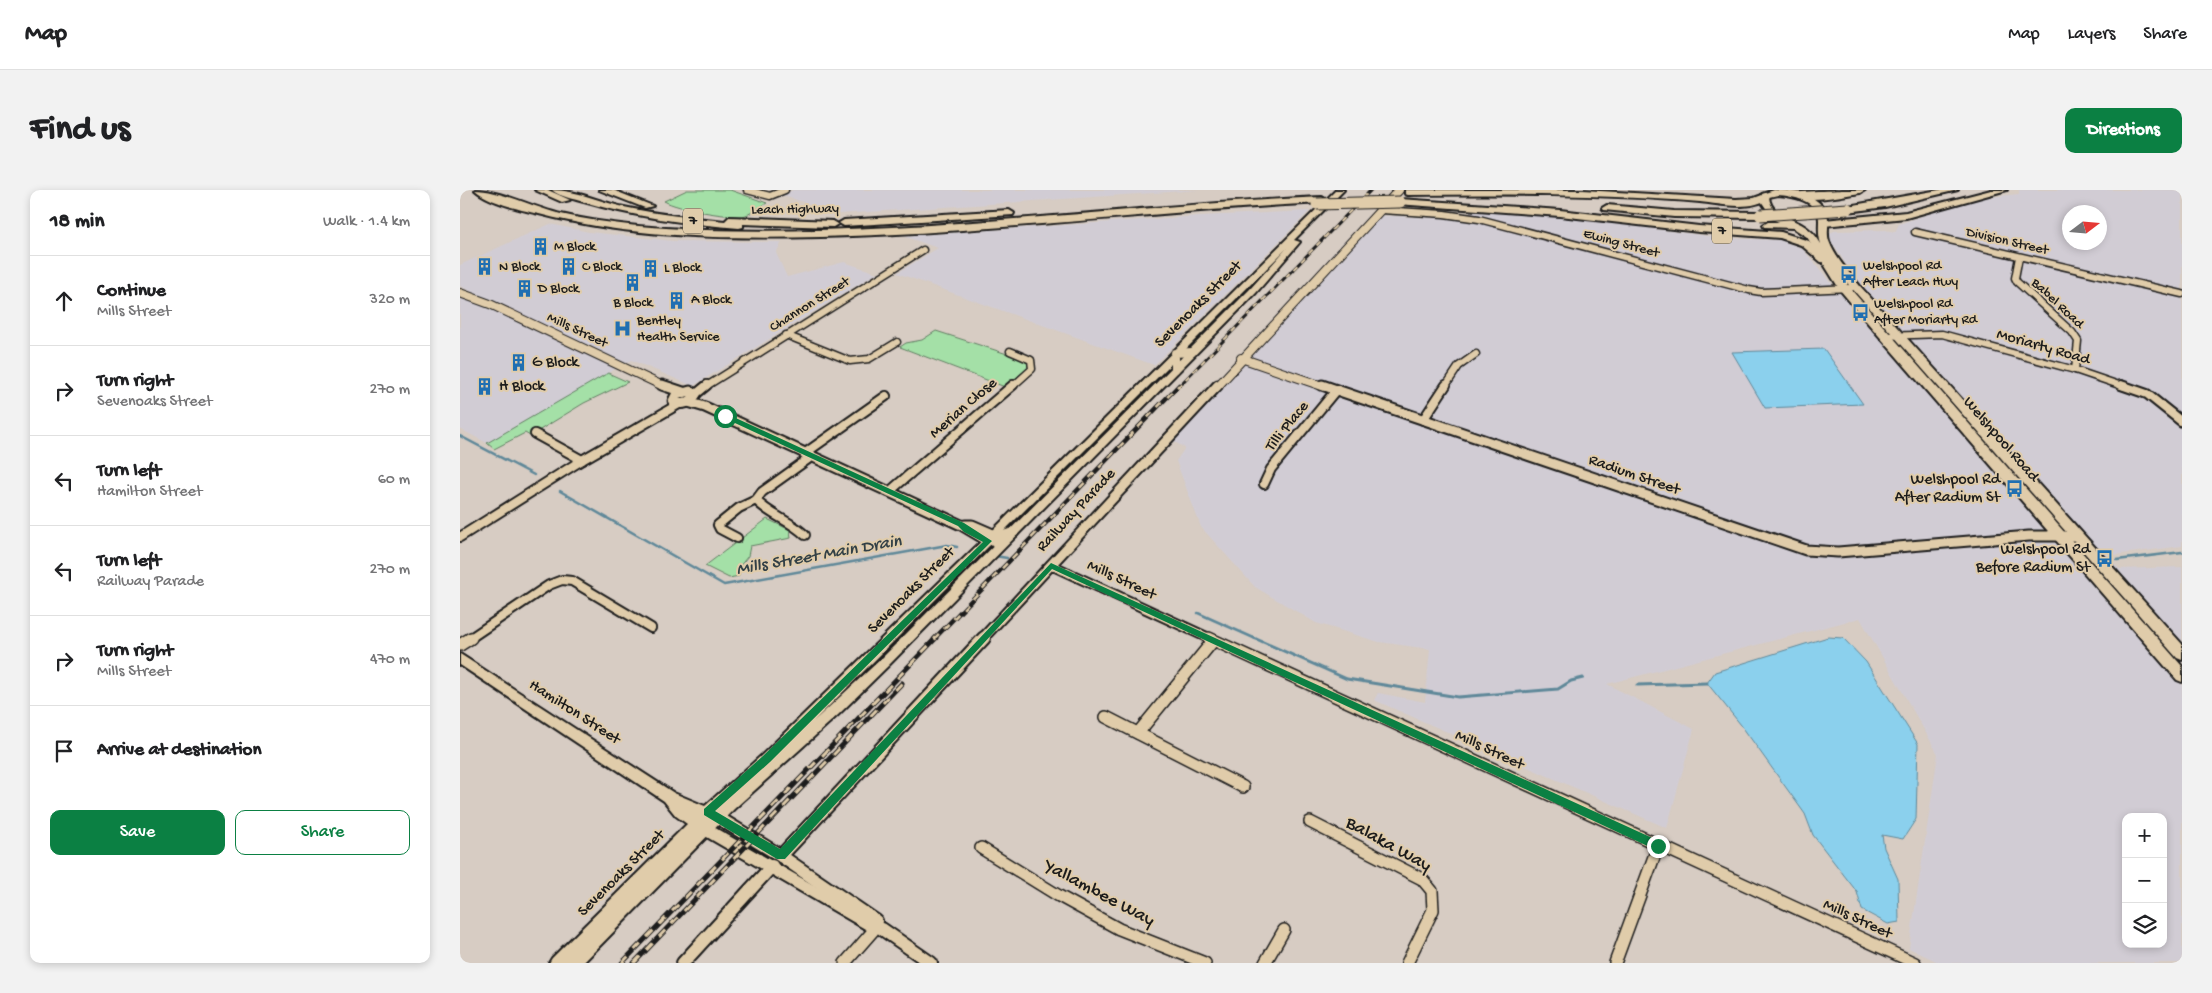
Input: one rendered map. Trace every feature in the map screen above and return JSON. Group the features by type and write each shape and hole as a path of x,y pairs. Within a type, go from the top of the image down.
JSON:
{"highway":[{"path":"468,190 485,192 546,214 621,228 754,236 786,235"},
{"name":"7","path":"540,190 580,206 636,220 687,229 786,235 886,231 1322,199"},
{"name":"Leach Highway","path":"557,190 621,209 680,219 766,226 1402,196 1426,192"},
{"path":"604,190 650,206 690,215 738,221 833,224"},
{"path":"1790,192 1820,196 1860,190"},
{"name":"7","path":"1426,192 1567,199 1758,213 1837,204 1919,190"},
{"name":"7","path":"1402,196 1497,200 1674,214 1848,209 1953,190"},
{"path":"1823,223 1906,215 2002,190"},
{"name":"7","path":"1426,192 1621,194 1736,202 1755,201 1765,194"},
{"path":"886,231 1304,204 1322,199 1402,196 1707,226 1795,226"},
{"path":"1212,206 1304,204"},
{"name":"7","path":"1611,218 1699,229 1780,235 1802,241 1825,260"}],"main road":[{"name":"Sevenoaks Street","path":"557,963 712,815 840,705 993,542 1175,353 1340,190"},
{"path":"1765,194 1790,192 1808,199 1824,216 1823,223 1807,227 1795,226"},
{"name":"Welshpool Road","path":"1765,194 1767,206 1773,214 1781,221 1810,234 1825,260 1850,288 1876,311 2066,533 2182,676"},
{"name":"Sevenoaks Street","path":"993,542 1017,531 1280,263 1310,220"},
{"name":"Welshpool Road","path":"1823,223 1822,233 1828,249 1850,288 1876,326 2066,533 2182,654"},
{"path":"1876,311 1881,323 1876,326"},
{"name":"Hamilton Street","path":"460,659 669,796 712,815"},
{"name":"Hamilton Street","path":"669,796 681,812 701,826"},
{"name":"Sevenoaks Street","path":"572,963 701,826"}],"street":[{"path":"747,190 770,196 785,190"},
{"name":"Railway Parade","path":"781,856 1051,566 1241,358 1381,210 1402,196"},
{"name":"Ewing Street","path":"1381,210 1457,215 1478,219 1761,292 1850,288"},
{"name":"Division Street","path":"1915,232 2182,294"},
{"name":"Channon Street","path":"460,537 923,250"},
{"name":"Babel Road","path":"2019,257 2017,282 2072,332 2078,341 2075,370"},
{"name":"Mills Street","path":"460,293 490,304 807,455 961,524 972,525 993,542"},
{"name":"Mills Street","path":"460,297 685,397"},
{"name":"Moriarty Road","path":"1885,336 1942,334 2075,370 2146,394 2182,422"},
{"path":"786,335 850,361 861,362 873,358 896,342"},
{"name":"Merian Close","path":"889,492 1032,369 1031,360 1010,350"},
{"path":"1175,369 1175,353 1192,352"},
{"path":"1423,420 1459,366 1476,354"},
{"name":"Radium Street","path":"1241,358 1806,550 1838,552 2066,533"},
{"name":"Tilli Place","path":"1264,484 1271,469 1336,390"},
{"path":"737,538 720,529 718,525 739,508 756,500 762,492 807,455 886,396"},
{"path":"535,434 582,460"},
{"path":"756,500 760,507 796,524 805,535"},
{"name":"Mills Street","path":"1051,566 1915,963"},
{"path":"460,645 549,585 562,580 572,580 651,628"},
{"path":"1138,733 1213,640"},
{"path":"1106,716 1243,787"},
{"name":"Hamilton Street","path":"712,815 781,856 876,927"},
{"name":"Balaka Way","path":"1310,822 1422,879 1432,891 1433,910 1407,963"},
{"name":"Hamilton Street","path":"701,826 876,927 931,963"},
{"path":"1615,963 1658,846"},
{"name":"Yallambee Way","path":"981,848 1060,896 1119,928 1205,963"},
{"path":"683,963 772,866"},
{"path":"845,963 876,927"},
{"path":"1265,963 1284,930"}],"shaded area":[{"path":"793,190 1199,190 839,214 782,195"},
{"path":"2019,190 2182,190 2182,546 2107,556 2119,569 2182,567 2182,963 1940,963 1909,948 1938,754 1860,618 1607,684 1694,729 1667,828 1374,700 1378,693 1425,702 1430,649 1379,642 1316,623 1255,587 1201,527 1176,461 1185,448 1165,436 1369,215 1463,219 1472,210 1521,211 1723,238 1780,240 1802,248 1833,285 1858,283 1827,235 1834,231 1885,230 1895,232 1899,224 1971,199 2019,194"},
{"path":"1310,211 1154,365 897,273 938,248 903,236 1200,216"},
{"name":"Bentley Health Service","path":"550,224 589,232 673,241 782,242 776,253 787,277 844,262 877,273 693,386 631,360 487,443 460,429 460,298 472,292 460,286 460,265"}],"green space":[{"path":"687,190 730,190 767,203 748,214 735,216 691,210 664,201"},
{"path":"936,331 1029,361 1028,368 1005,387 900,347 906,343 922,340"},
{"path":"608,373 628,382 584,403 530,436 525,433 494,449 487,443"},
{"path":"767,519 790,530 791,538 750,546 748,556 739,567 739,576 729,578 705,566"}],"water":[{"path":"1824,349 1863,404 1765,408 1732,352"},
{"path":"1828,637 1843,638 1866,662 1918,744 1916,819 1903,839 1882,835 1884,848 1898,879 1899,922 1888,924 1862,910 1857,892 1813,835 1805,814 1741,725 1707,683 1715,672"}],"waterway":[{"name":"Mills Street Main Drain","path":"460,436 534,475"},
{"name":"Mills Street Main Drain","path":"560,491 724,585 947,545 957,547"},
{"name":"Mills Street Main Drain","path":"2117,560 2182,552"},
{"path":"995,556 1007,558"},
{"name":"Mills Street Main Drain","path":"1198,613 1256,639"},
{"name":"Mills Street Main Drain","path":"1254,638 1347,679 1458,697 1558,689 1571,681 1583,678"},
{"name":"Mills Street Main Drain","path":"1637,685 1707,683"}],"railway":[{"path":"1178,387 1371,190"},
{"path":"934,639 1179,385"},
{"path":"622,963 936,638"},
{"path":"634,963 902,683"}],"place":[{"name":"M Block","path":"540,247"},
{"name":"N Block","path":"485,267"},
{"name":"C Block","path":"568,267"},
{"name":"L Block","path":"650,268"},
{"name":"Welshpool Rd After Leach Hwy","path":"1849,274"},
{"name":"B Block","path":"633,283"},
{"name":"D Block","path":"524,289"},
{"name":"A Block","path":"677,300"},
{"name":"Welshpool Rd After Moriarty Rd","path":"1860,312"},
{"name":"Bentley Health Service","path":"623,329"},
{"name":"G Block","path":"518,363"},
{"name":"H Block","path":"485,387"},
{"name":"Welshpool Rd After Radium St","path":"2014,489"},
{"name":"Welshpool Rd Before Radium St","path":"2104,559"}],"route":[{"path":"725,416 961,524 967,530 988,541 767,759 708,812 781,856 1051,566 1658,846"}]}
